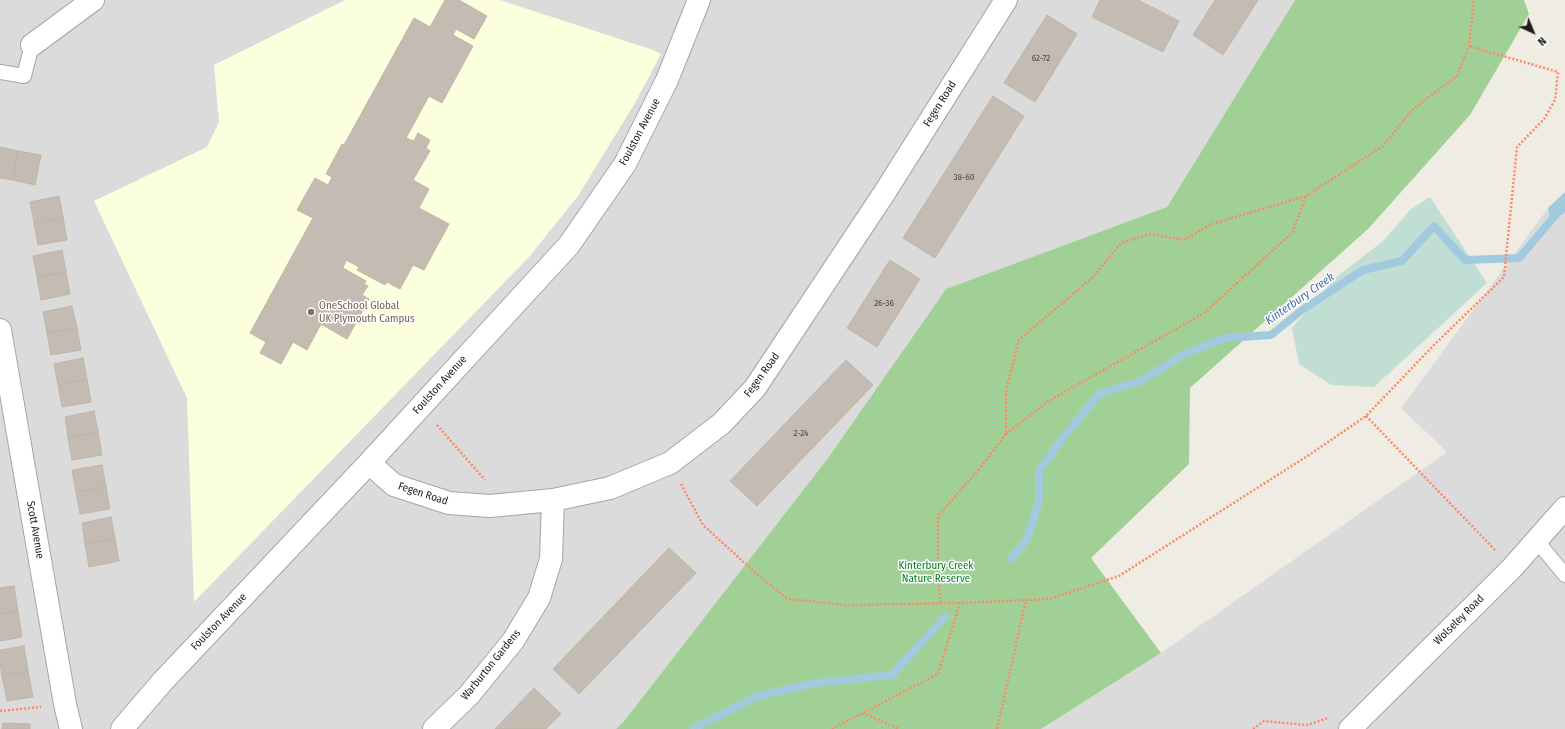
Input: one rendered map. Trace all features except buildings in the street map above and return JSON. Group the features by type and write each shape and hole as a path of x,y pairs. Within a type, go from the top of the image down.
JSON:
{"street":[{"path":"32,45 93,0"},
{"name":"Foulston Avenue","path":"122,729 163,681 369,463 569,245 625,164 667,80 698,0"},
{"name":"Fegen Road","path":"369,463 394,485 449,503 490,506 554,500 610,488 670,463 720,424 755,388 885,192 1006,0"},
{"name":"Scott Avenue","path":"0,330 65,704 72,729"},
{"name":"Warburton Gardens","path":"434,729 469,695 513,641 539,598 551,558 554,500"},
{"name":"Wolseley Road","path":"1350,729 1512,568 1565,508"}],"lane":[{"path":"0,72 24,76 32,45"},
{"path":"1537,541 1565,575"}],"path":[{"path":"1006,434 1006,391 1019,340 1092,278 1121,243 1149,234 1184,240 1212,224 1306,196 1383,146 1412,110 1457,76 1469,46 1474,0"},
{"path":"670,463 703,525 760,577 788,599 845,605 960,603 1049,599 1119,576 1306,457 1366,416 1434,344 1504,277 1517,147 1544,119 1555,100 1558,72 1469,46"},
{"path":"941,603 938,579 938,516 980,468 1006,434 1047,402 1204,313 1292,233 1306,196"},
{"path":"421,406 507,504"},
{"path":"1366,416 1512,568"},
{"path":"997,729 1026,600"},
{"path":"832,729 938,674 960,603"},
{"path":"0,711 65,704"},
{"path":"862,713 899,729"},
{"path":"1253,729 1264,721 1307,725 1332,716"}],"shaded area":[{"path":"0,0 1295,0 1167,207 946,289 828,458 625,720 616,729 0,729"},
{"name":"OneSchool Global UK Plymouth Campus","path":"345,0 500,0 653,50 661,54 635,103 578,196 529,257 194,602 187,398 94,201 207,147 219,122 214,65"},
{"path":"1565,192 1565,213 1550,220 1548,208"},
{"path":"1430,197 1487,283 1374,387 1331,385 1299,364 1292,328 1334,279 1383,241 1411,209"},
{"path":"1548,208 1550,220 1565,213 1565,729 1041,729 1161,653 1447,452 1401,408"}],"green space":[{"name":"Kinterbury Creek Nature Reserve","path":"1295,0 1524,0 1529,14 1470,115 1368,229 1190,388 1189,464 1091,558 1161,653 1041,729 616,729 625,720 828,458 946,289 1167,207"}],"waterway":[{"name":"Kinterbury Creek","path":"1011,559 1027,539 1039,501 1039,471 1062,439 1099,394 1141,381 1185,354 1225,338 1271,335 1302,310 1363,270 1402,261 1434,226 1465,260 1519,258 1565,204"},
{"path":"693,729 758,696 815,683 892,675 945,617"}],"place":[{"name":"OneSchool Global UK Plymouth Campus","path":"311,312"}]}
